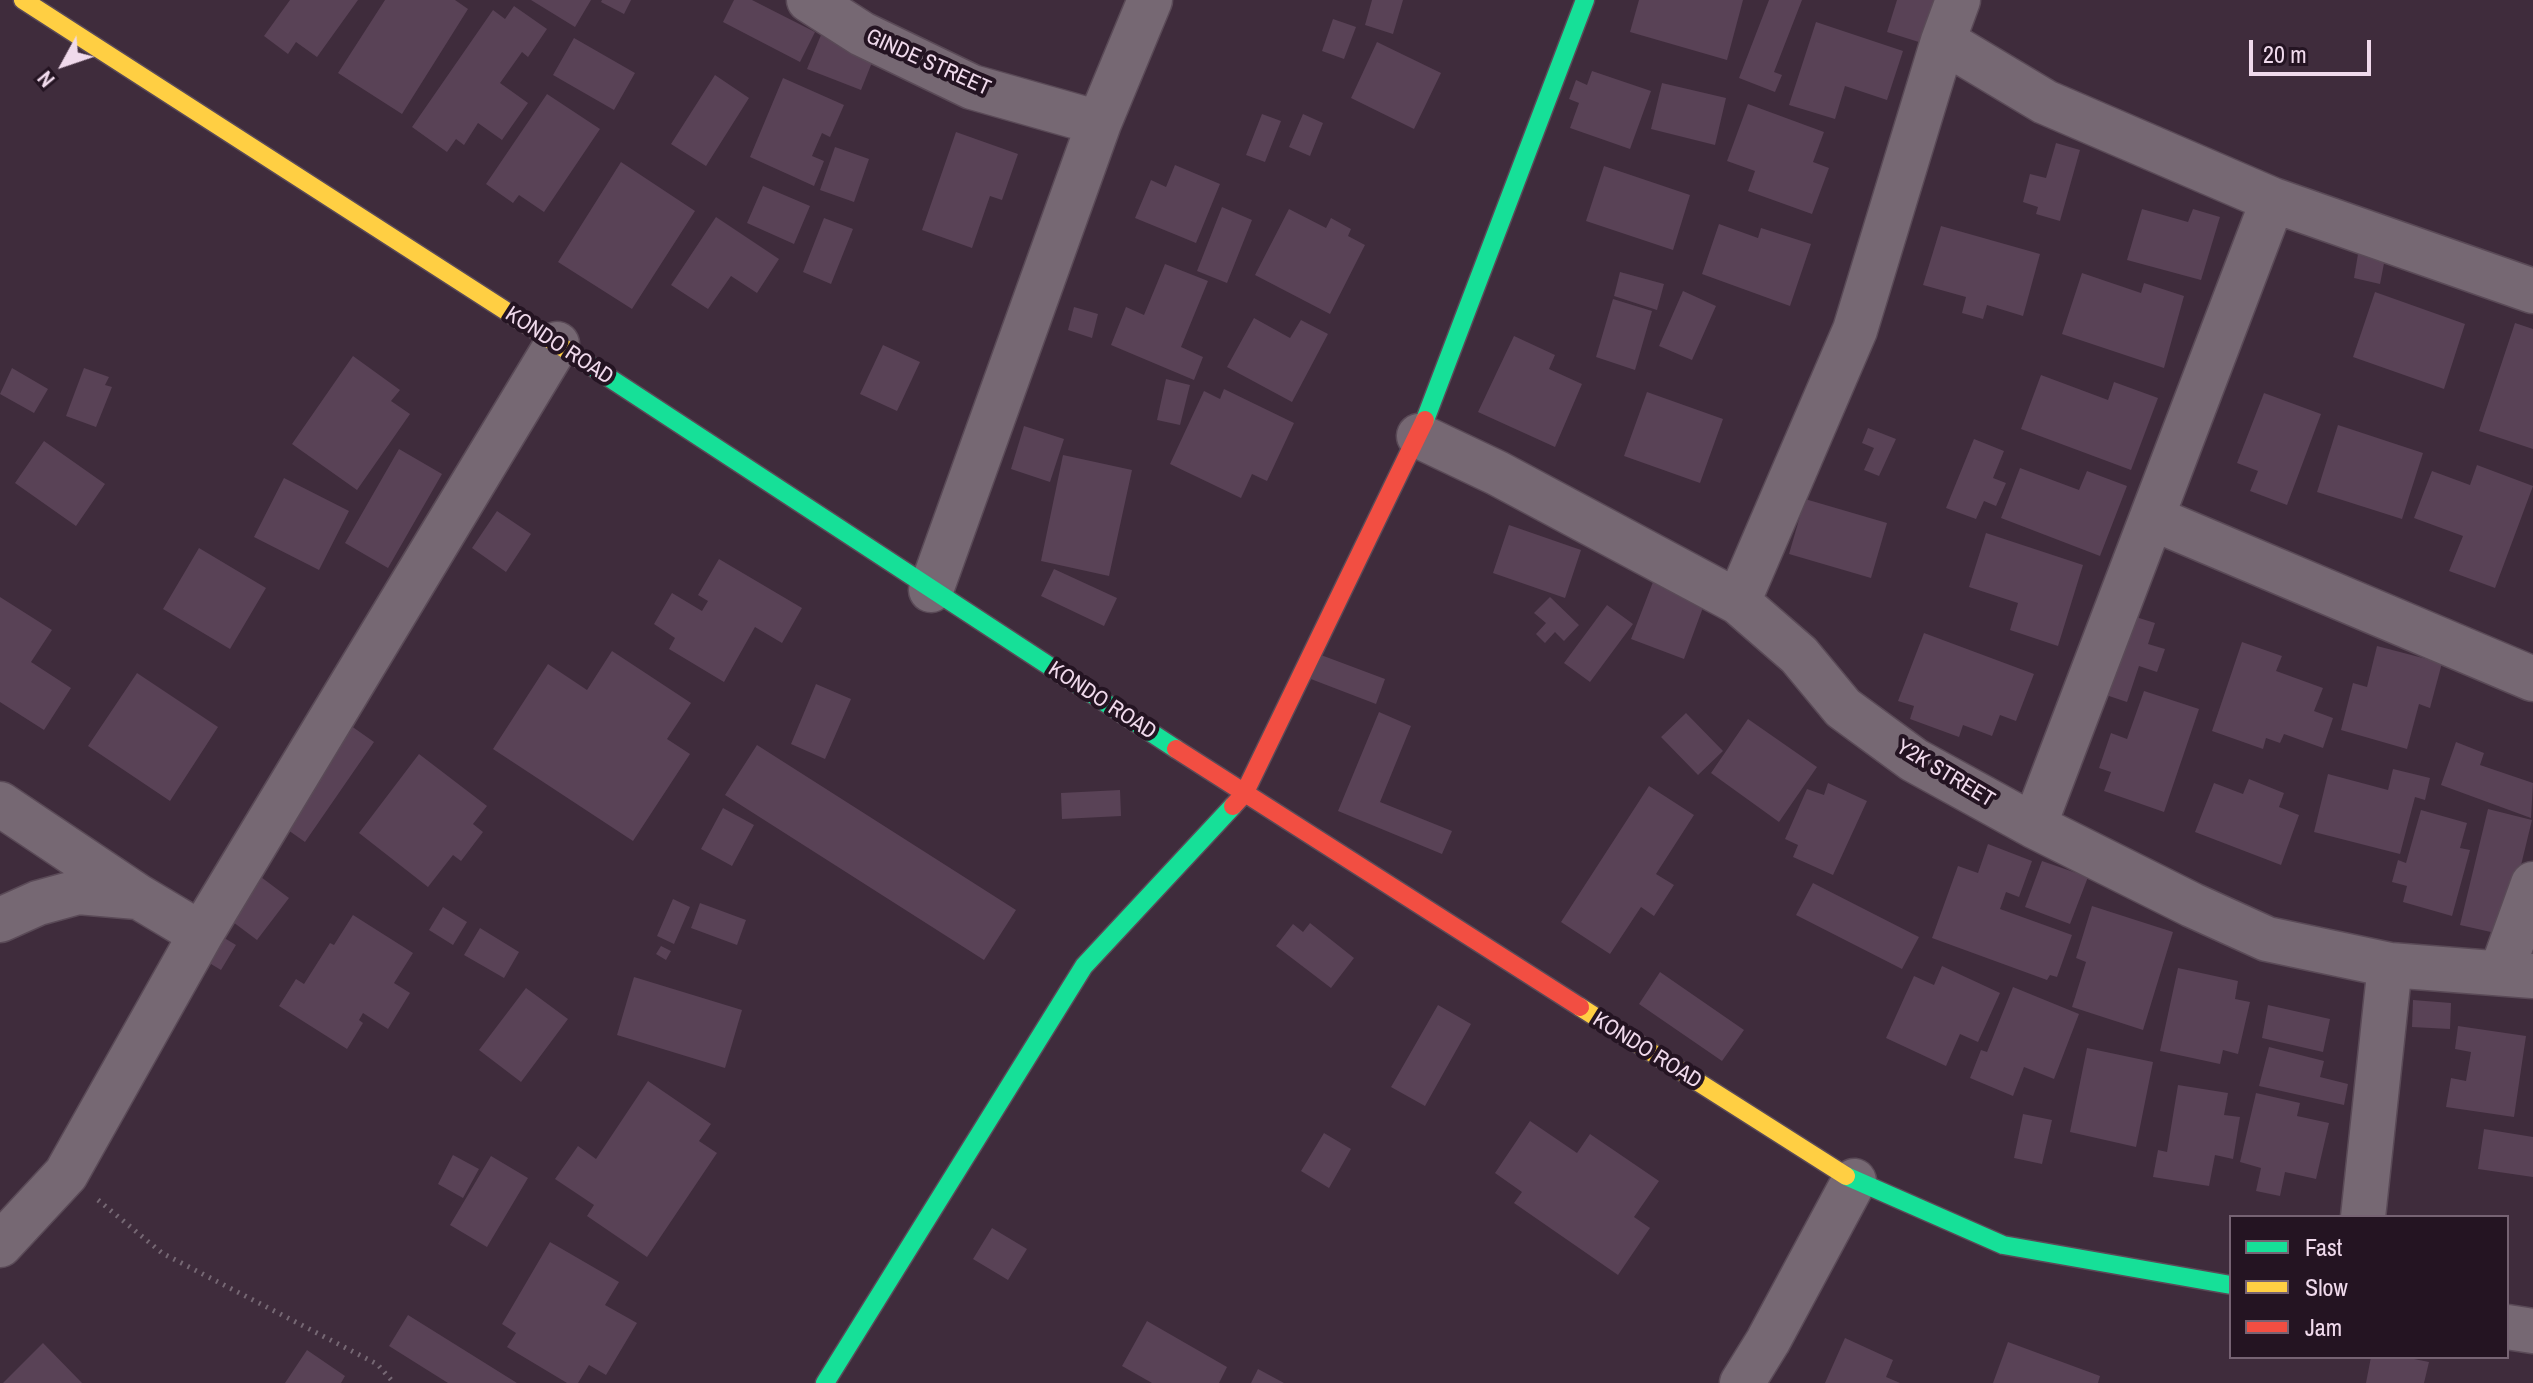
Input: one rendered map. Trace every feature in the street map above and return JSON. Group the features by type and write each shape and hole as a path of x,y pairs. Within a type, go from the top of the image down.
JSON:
{"street":[{"name":"KONDO ROAD","path":"23,0 557,344 1244,794 1854,1181 2003,1245 2229,1285"},
{"name":"GINDE STREET","path":"809,0 862,34 972,87 1099,123"},
{"path":"931,590 1099,123 1150,0"},
{"path":"825,1383 1084,966 1244,794 1419,436 1585,0"},
{"path":"1738,602 1855,330 1958,0"},
{"path":"1943,41 2045,102 2273,200 2533,291"},
{"path":"2034,826 2273,200"},
{"path":"0,1245 66,1174 201,934 557,344"},
{"name":"Y2K STREET","path":"1419,436 1497,473 1738,602 1799,655 1843,708 1914,760 2034,826 2267,939 2390,965 2517,975"},
{"path":"2152,518 2533,679"},
{"path":"0,804 139,897 201,934"},
{"path":"2517,975 2533,884"},
{"path":"0,920 38,903 78,892 139,897"},
{"path":"2363,1215 2390,965"},
{"path":"1742,1383 1854,1181"},
{"path":"2509,1327 2533,1331"}],"path":[{"path":"66,1174 162,1253 377,1364 394,1383"}],"building":[{"path":"290,0 358,0 317,57 296,42 288,54 264,36"},
{"path":"385,0 455,0 468,9 402,114 338,73"},
{"path":"531,0 591,0 575,27"},
{"path":"602,0 631,0 624,14"},
{"path":"734,0 752,0 815,32 800,62 723,22"},
{"path":"1372,0 1403,0 1393,34 1365,25"},
{"path":"1639,0 1743,0 1727,60 1630,32"},
{"path":"1769,0 1802,0 1774,72 1782,75 1775,92 1739,78"},
{"path":"1897,0 1935,0 1922,43 1887,32"},
{"path":"514,6 547,29 528,57 522,52 500,83 528,103 502,140 478,123 464,145 456,139 447,152 412,127 493,10 505,19"},
{"path":"1333,19 1356,27 1344,59 1322,51"},
{"path":"1816,22 1903,51 1887,100 1845,86 1835,119 1789,105"},
{"path":"821,35 873,60 861,90 807,69"},
{"path":"574,38 635,73 614,110 553,75"},
{"path":"1377,42 1441,73 1414,129 1351,98"},
{"path":"1592,71 1651,91 1630,149 1570,128 1579,103 1569,99 1576,80 1587,85"},
{"path":"715,75 749,98 706,166 671,144"},
{"path":"783,78 844,105 830,137 822,133 812,156 824,161 814,186 750,157"},
{"path":"1662,83 1726,98 1715,145 1651,129"},
{"path":"547,94 600,129 544,212 519,195 513,203 486,184"},
{"path":"1748,104 1824,132 1813,162 1829,168 1812,214 1748,191 1755,171 1727,161"},
{"path":"1262,114 1281,121 1265,162 1246,155"},
{"path":"1303,114 1323,123 1310,156 1289,147"},
{"path":"956,132 1018,154 1002,200 990,196 972,248 922,230"},
{"path":"2056,143 2080,150 2060,221 2036,214 2038,207 2023,202 2030,174 2046,178"},
{"path":"835,147 869,159 854,202 820,190"},
{"path":"621,162 695,211 632,309 558,262"},
{"path":"1175,165 1220,184 1196,243 1135,218 1151,180 1166,187"},
{"path":"1604,166 1690,195 1673,250 1586,221"},
{"path":"763,186 810,206 794,244 747,223"},
{"path":"1222,207 1252,220 1227,283 1197,271"},
{"path":"1289,209 1326,228 1331,218 1351,229 1348,236 1365,245 1330,314 1255,275"},
{"path":"2142,209 2188,222 2193,209 2220,217 2201,280 2127,260"},
{"path":"716,217 779,259 757,293 731,276 708,309 671,285"},
{"path":"824,218 853,229 831,284 803,272"},
{"path":"1719,224 1758,238 1761,228 1811,244 1790,306 1702,274"},
{"path":"1941,226 2040,254 2023,316 1987,305 1983,319 1962,313 1966,297 1923,285"},
{"path":"2359,248 2386,253 2380,284 2354,278"},
{"path":"1165,264 1208,281 1181,347 1203,357 1194,380 1111,345 1126,307 1144,315"},
{"path":"1620,272 1664,284 1657,310 1614,296"},
{"path":"2082,273 2141,293 2144,283 2184,296 2164,368 2062,334"},
{"path":"1683,291 1716,306 1692,360 1659,346"},
{"path":"2375,292 2465,324 2444,389 2353,357"},
{"path":"1613,299 1652,311 1635,370 1596,357"},
{"path":"1074,307 1098,314 1092,338 1068,330"},
{"path":"1254,318 1290,338 1301,320 1328,334 1292,402 1227,367"},
{"path":"2515,323 2533,329 2533,449 2479,431"},
{"path":"1514,336 1555,355 1549,369 1582,384 1555,447 1478,412"},
{"path":"883,345 920,362 897,411 860,394"},
{"path":"353,356 400,390 391,401 410,414 357,490 292,444"},
{"path":"12,368 48,389 34,413 0,394"},
{"path":"84,368 109,377 105,385 112,387 96,427 66,416"},
{"path":"2041,375 2108,400 2114,382 2158,398 2131,470 2021,429"},
{"path":"1166,379 1190,385 1180,425 1157,420"},
{"path":"1224,389 1294,423 1267,481 1252,474 1241,498 1170,464 1204,391 1220,399"},
{"path":"1647,392 1723,419 1700,483 1624,456"},
{"path":"2264,393 2321,414 2287,505 2250,491 2258,471 2237,463"},
{"path":"2338,425 2423,453 2402,519 2317,492"},
{"path":"1024,426 1064,439 1050,482 1011,469"},
{"path":"1868,428 1896,439 1879,476 1864,470 1874,448 1862,443"},
{"path":"1974,439 2004,451 1993,478 2006,483 1996,506 1984,501 1976,519 1946,508"},
{"path":"44,441 105,484 76,526 15,483"},
{"path":"399,449 442,474 388,568 345,543"},
{"path":"1063,455 1132,470 1109,576 1041,561"},
{"path":"2477,465 2533,486 2495,588 2449,571 2463,536 2414,518 2432,471 2470,485"},
{"path":"2020,468 2079,490 2087,471 2127,486 2100,556 2001,518"},
{"path":"284,478 349,511 319,570 254,537"},
{"path":"1805,499 1887,523 1871,578 1789,554"},
{"path":"497,511 531,534 506,572 472,548"},
{"path":"1509,525 1581,550 1565,598 1493,573"},
{"path":"1986,533 2083,565 2058,646 2010,630 2018,603 1969,587"},
{"path":"199,548 266,588 230,649 163,609"},
{"path":"719,559 802,608 782,643 755,627 724,682 669,649 675,638 654,624 672,593 702,611 708,601 698,595"},
{"path":"1054,569 1117,598 1104,626 1041,596"},
{"path":"1653,582 1705,602 1684,659 1631,639"},
{"path":"0,597 52,630 31,662 71,688 44,730 0,702"},
{"path":"1550,597 1579,625 1564,641 1555,632 1545,643 1536,634 1546,623 1534,613"},
{"path":"1607,605 1633,624 1590,682 1564,663"},
{"path":"2120,612 2155,623 2148,644 2165,649 2157,672 2139,666 2127,702 2094,691"},
{"path":"1924,633 2034,674 2016,721 2000,715 1992,736 1963,725 1959,737 1910,719 1914,706 1898,701"},
{"path":"2242,642 2282,656 2276,671 2323,688 2314,711 2333,718 2323,748 2284,734 2280,743 2266,738 2263,749 2212,731"},
{"path":"2377,646 2442,663 2430,708 2419,704 2407,749 2341,730 2353,683 2367,687"},
{"path":"612,651 691,703 667,739 690,754 633,841 493,749 548,664 587,690"},
{"path":"1313,652 1385,679 1376,704 1303,676"},
{"path":"137,673 218,727 170,801 88,746"},
{"path":"816,684 851,699 825,759 791,744"},
{"path":"2144,691 2199,709 2164,812 2104,791 2111,772 2099,768 2111,733 2127,739"},
{"path":"1379,712 1411,726 1380,802 1452,831 1442,854 1338,811"},
{"path":"1686,713 1723,751 1698,775 1661,737"},
{"path":"1748,719 1817,767 1779,822 1711,773"},
{"path":"347,723 374,742 305,842 278,823"},
{"path":"2456,742 2484,753 2480,765 2533,783 2531,818 2441,785"},
{"path":"757,745 1016,910 984,960 725,795"},
{"path":"419,754 487,806 473,824 483,832 461,861 453,855 428,887 359,833"},
{"path":"2393,769 2430,778 2425,800 2415,797 2400,854 2314,832 2328,774 2388,790"},
{"path":"2249,779 2284,793 2279,807 2299,815 2281,865 2195,832 2214,783 2243,794"},
{"path":"1828,783 1867,801 1833,875 1793,857 1798,845 1785,839 1807,789 1824,795"},
{"path":"1649,786 1694,815 1656,874 1674,885 1654,916 1641,907 1610,954 1561,922"},
{"path":"1120,790 1121,816 1062,819 1061,793"},
{"path":"723,808 754,825 732,866 701,849"},
{"path":"2488,809 2532,820 2504,935 2460,925"},
{"path":"2421,810 2467,823 2460,848 2470,850 2452,916 2403,902 2407,886 2392,882 2398,860 2406,863"},
{"path":"1988,844 2032,861 2019,897 2006,892 2000,909 2072,935 2057,977 2050,975 2047,980 1932,938 1958,866 1978,873"},
{"path":"2042,861 2088,877 2070,924 2025,907"},
{"path":"261,877 289,898 257,940 229,919"},
{"path":"1813,883 1919,937 1902,969 1796,915"},
{"path":"673,899 690,907 674,944 657,936"},
{"path":"700,903 746,920 737,945 691,928"},
{"path":"2092,906 2173,932 2143,1030 2072,1007 2086,962 2076,958"},
{"path":"443,907 467,922 453,945 429,930"},
{"path":"353,915 413,953 394,983 410,993 388,1029 363,1013 359,1020 363,1023 347,1049 279,1006 296,979 304,984 330,943 334,945"},
{"path":"1310,923 1354,958 1331,988 1276,946 1293,924 1303,932"},
{"path":"480,928 519,952 504,978 464,955"},
{"path":"221,936 236,945 221,970 206,961"},
{"path":"661,946 671,951 666,960 656,954"},
{"path":"1942,966 2000,993 1978,1042 1960,1034 1946,1066 1886,1038 1914,976 1934,985"},
{"path":"2178,968 2238,981 2235,999 2250,1002 2238,1054 2223,1050 2220,1064 2160,1051"},
{"path":"1660,972 1744,1030 1722,1061 1639,1004"},
{"path":"634,977 742,1010 725,1068 617,1035"},
{"path":"2013,987 2079,1014 2054,1079 2024,1067 2013,1096 1970,1078 1981,1050 1987,1052"},
{"path":"526,988 568,1019 521,1082 479,1050"},
{"path":"2413,1000 2451,1003 2450,1029 2412,1027"},
{"path":"1438,1005 1471,1024 1425,1106 1391,1087"},
{"path":"2268,1005 2330,1019 2323,1052 2262,1038"},
{"path":"2458,1026 2526,1036 2514,1117 2446,1107 2451,1078 2466,1081 2471,1052 2455,1049"},
{"path":"2269,1047 2324,1061 2320,1077 2348,1084 2344,1105 2259,1086"},
{"path":"2087,1048 2153,1062 2136,1147 2070,1132"},
{"path":"648,1081 711,1124 699,1141 717,1153 647,1257 587,1216 594,1205 555,1179 578,1146 596,1159"},
{"path":"2178,1085 2228,1093 2224,1115 2240,1117 2233,1159 2215,1155 2209,1186 2153,1177 2158,1150 2167,1152"},
{"path":"2256,1093 2300,1103 2297,1116 2329,1123 2316,1179 2285,1172 2280,1196 2256,1191 2261,1168 2240,1162"},
{"path":"2023,1114 2052,1120 2042,1164 2014,1158"},
{"path":"1530,1121 1577,1153 1590,1134 1659,1181 1634,1217 1650,1228 1618,1275 1514,1203 1522,1192 1495,1173"},
{"path":"2484,1129 2533,1137 2533,1177 2478,1169"},
{"path":"1324,1133 1351,1149 1329,1188 1301,1171"},
{"path":"453,1155 479,1169 463,1198 438,1184"},
{"path":"491,1156 528,1178 487,1247 450,1225"},
{"path":"992,1228 1027,1249 1008,1280 973,1259"},
{"path":"550,1242 619,1282 605,1305 637,1323 606,1375 589,1365 578,1383 567,1383 507,1347 516,1333 502,1324"},
{"path":"408,1315 517,1383 448,1383 389,1346"},
{"path":"1147,1321 1227,1367 1219,1383 1152,1383 1122,1366"},
{"path":"1845,1338 1893,1360 1886,1377 1900,1383 1825,1383"},
{"path":"2008,1342 2100,1376 2098,1383 1993,1383"},
{"path":"43,1343 82,1383 3,1383"},
{"path":"307,1350 345,1376 341,1383 285,1383"},
{"path":"2371,1359 2429,1362 2424,1383 2366,1383"},
{"path":"1258,1369 1284,1383 1251,1383"}],"traffic: fast":[{"path":"1425,420 1585,0"},
{"path":"579,358 1176,749"},
{"path":"825,1383 1084,966 1233,806"},
{"path":"1846,1176 2003,1245 2229,1285"}],"traffic: slow":[{"path":"23,0 579,358"},
{"path":"1580,1007 1846,1176"}],"traffic: jam":[{"path":"1233,806 1244,794 1425,420"},
{"path":"1176,749 1580,1007"}]}
